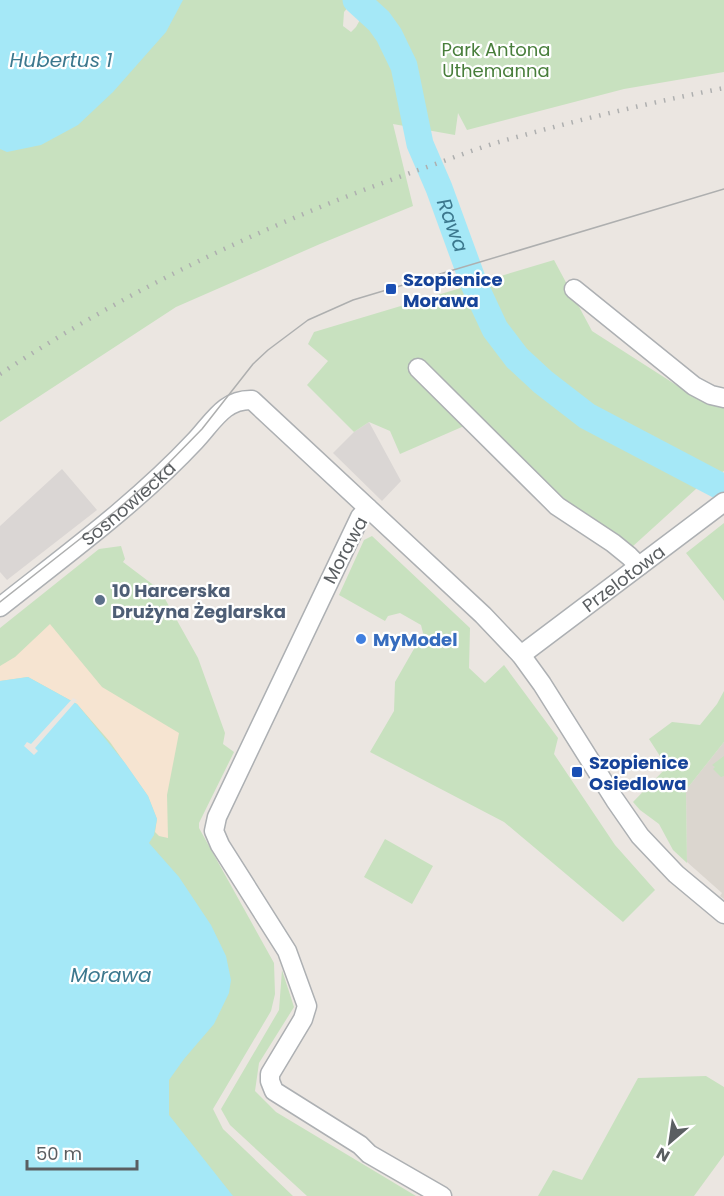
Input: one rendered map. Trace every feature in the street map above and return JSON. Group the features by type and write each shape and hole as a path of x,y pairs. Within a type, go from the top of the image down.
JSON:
{"street":[{"path":"574,290 694,386 711,395 724,398"},
{"path":"418,368 557,506 613,543 639,566"},
{"name":"Morawa","path":"252,400 483,615 521,655 640,836 676,874 724,914"},
{"name":"Sosnowiecka","path":"0,607 150,486 183,454 224,408 238,401 252,400"},
{"name":"Przelotowa","path":"521,655 721,504"},
{"name":"Morawa","path":"368,508 360,517 324,592 217,817 214,831 220,845 287,951 307,1006 303,1019 270,1074 274,1091 360,1145 369,1154 442,1196"}],"shaded area":[{"path":"369,422 401,481 382,501 333,453 354,432"},
{"path":"62,469 97,510 7,580 0,572 0,526"},
{"path":"724,742 724,899 720,896 722,893 687,862 686,790"}],"green space":[{"name":"Park Antona Uthemanna","path":"0,0 344,0 350,5 344,12 343,26 351,32 371,0 724,0 724,72 624,89 467,130 458,113 455,135 393,124 413,206 176,307 0,422"},
{"path":"554,260 592,331 698,399 724,406 724,471 697,488 632,547 555,495 471,423 400,454 390,431 369,422 354,432 307,385 328,361 308,344 314,332"},
{"path":"724,523 724,601 686,553"},
{"path":"372,536 470,628 469,668 485,683 504,665 558,738 554,754 615,845 655,890 623,922 504,822 370,752 394,711 395,682 423,633 421,625 400,613 388,616 385,621 339,595 364,540"},
{"name":"Morawa","path":"121,546 125,559 123,562 160,590 198,658 225,733 223,744 234,752 199,823 199,828 274,963 275,994 271,1011 213,1109 223,1129 293,1196 0,1196 0,628 99,549"},
{"path":"724,691 724,742 686,790 687,863 673,850 659,824 633,802 667,767 649,739 672,722 700,725"},
{"path":"724,756 724,776 721,777 712,765"},
{"path":"385,839 433,866 412,904 364,877"},
{"path":"282,970 294,1007 259,1063 255,1091 276,1112 416,1196 307,1196 230,1125 221,1109 279,1010"},
{"path":"706,1076 724,1087 724,1155 694,1196 538,1196 553,1170 582,1180 638,1078"}],"sand":[{"path":"50,624 102,687 179,733 167,795 168,838 159,836 155,832 157,819 148,796 110,742 77,704 28,677 0,681 0,666 15,657"}],"water":[{"name":"Hubertus 1","path":"0,0 183,0 166,32 113,92 78,125 41,145 7,152 0,149"},
{"name":"Morawa","path":"28,677 77,704 125,763 148,796 157,819 154,835 149,843 179,877 211,925 226,956 231,980 229,993 214,1024 169,1080 169,1115 233,1196 0,1196 0,681"}],"pier":[{"path":"73,698 77,700 35,748 38,751 34,755 24,746 27,742 31,744"}],"waterway":[{"name":"Rawa","path":"356,0 379,21 389,35 404,66 420,144 439,188 474,284 495,329 517,358 543,382 587,416 724,488"}],"tram line":[{"path":"0,602 118,509 159,473 202,429 253,364 308,320 353,300 724,189"}],"railway":[{"path":"0,374 97,314 199,261 356,193 499,142 611,113 724,88"}],"place":[{"name":"Szopienice Morawa","path":"391,289"},
{"name":"10 Harcerska Drużyna Żeglarska","path":"100,600"},
{"name":"MyModel","path":"361,639"},
{"name":"Szopienice Osiedlowa","path":"577,772"}]}
